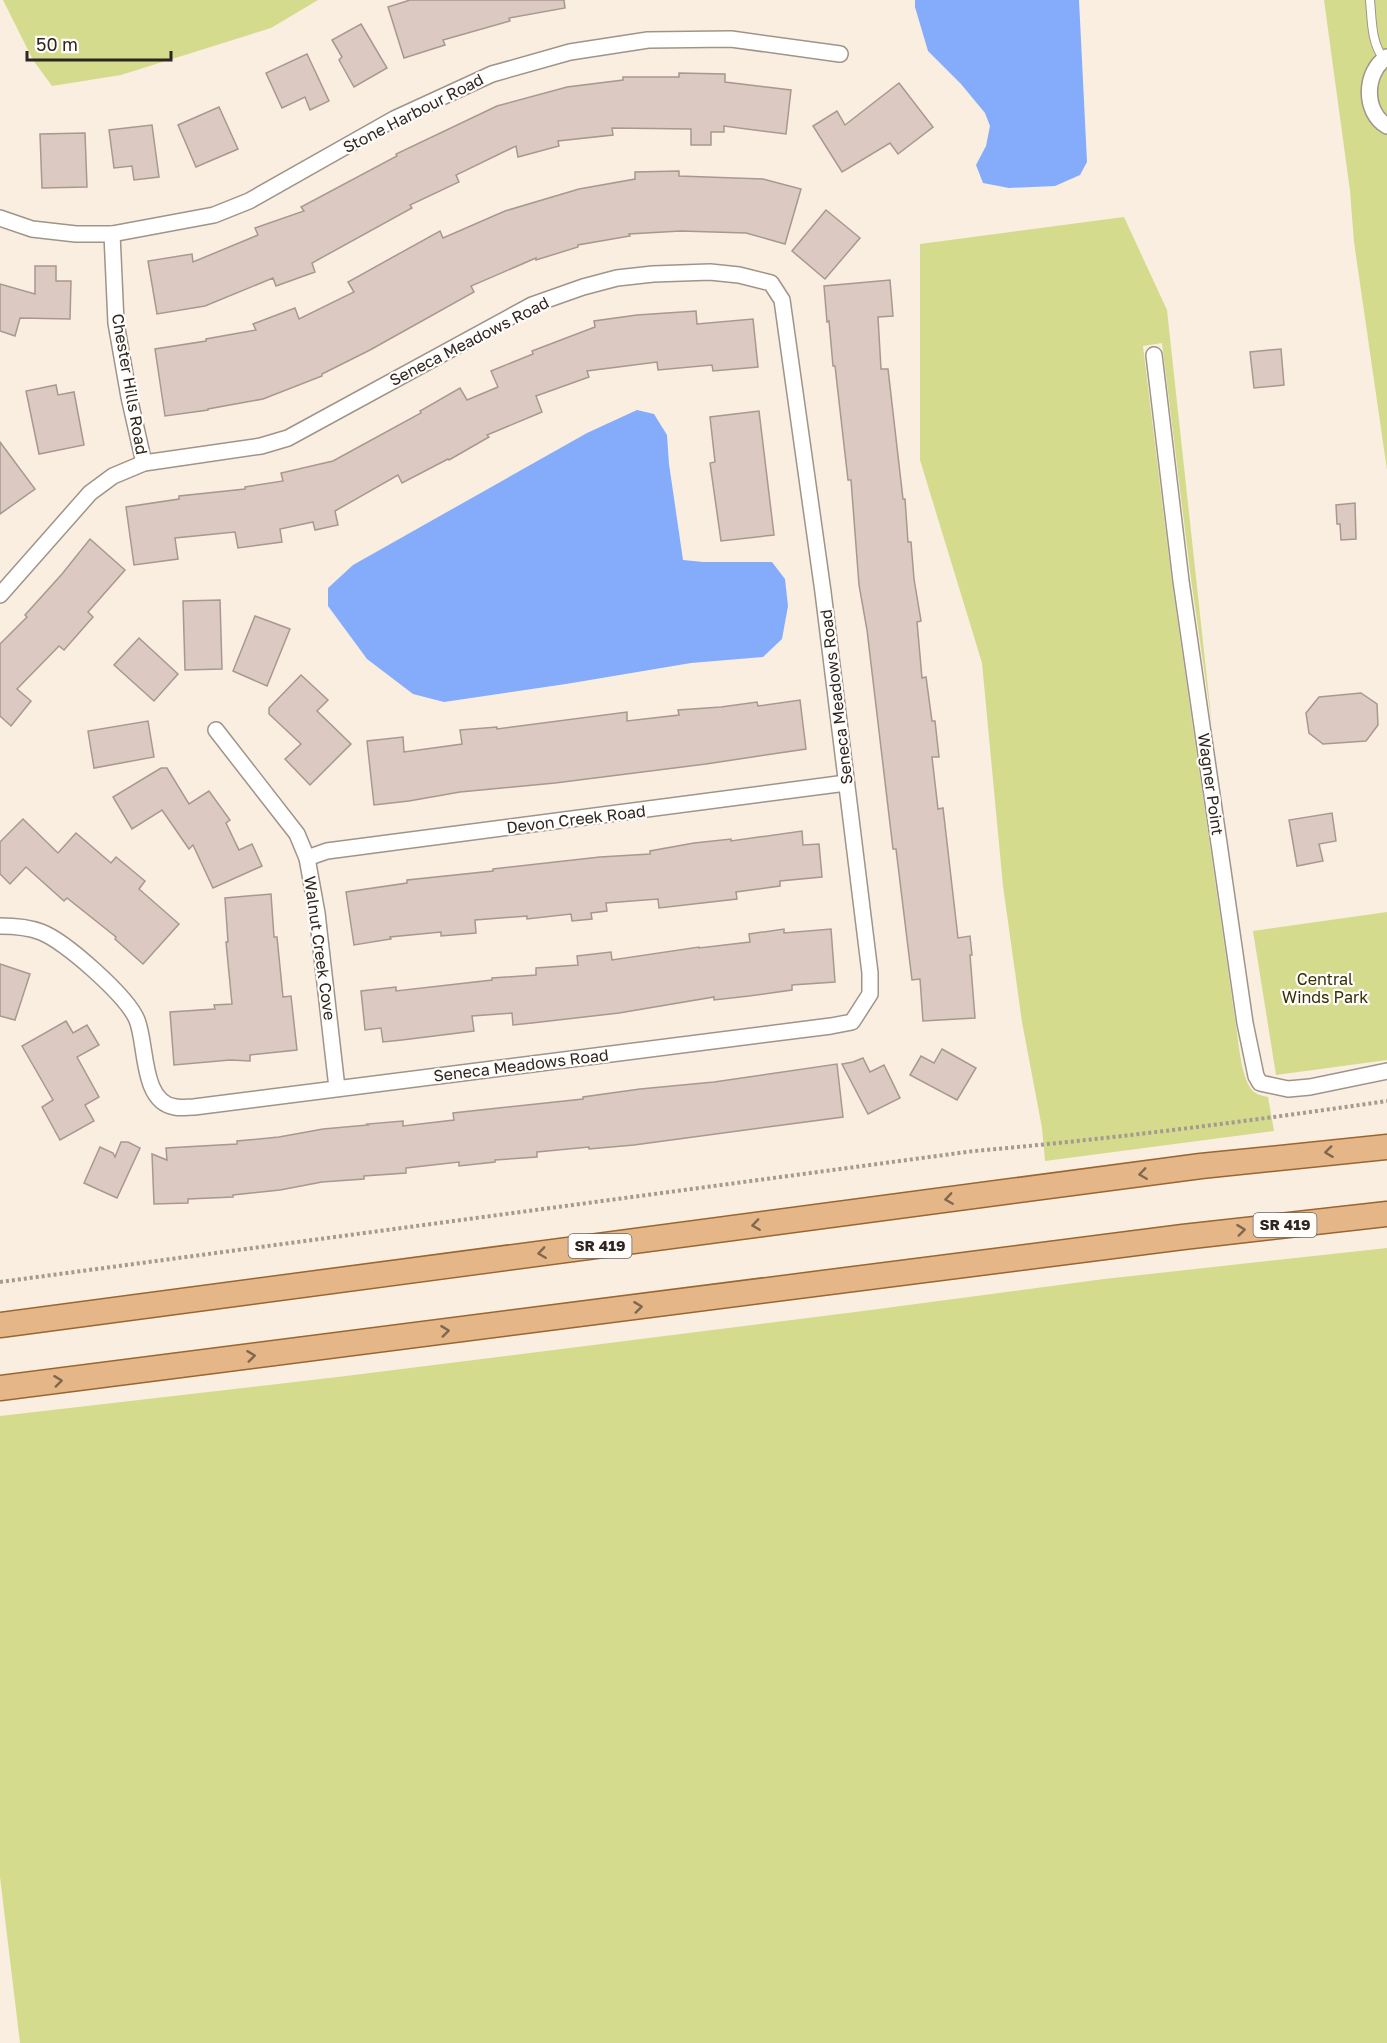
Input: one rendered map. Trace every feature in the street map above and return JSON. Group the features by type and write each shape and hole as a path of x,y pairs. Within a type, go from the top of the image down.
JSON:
{"main road":[{"name":"SR 419","path":"0,1324 1189,1167 1387,1147"},
{"name":"SR 419","path":"0,1388 1183,1237 1387,1214"}],"street":[{"name":"Stone Harbour Road","path":"0,218 32,229 75,234 112,234 214,215 249,201 394,119 492,74 570,52 648,40 731,39 840,54"},
{"path":"1385,58 1373,75 1368,96 1372,110 1379,121 1387,126"},
{"name":"Chester Hills Road","path":"112,234 116,323 144,463"},
{"name":"Seneca Meadows Road","path":"0,595 90,493 113,476 144,463 261,446 288,438 532,305 617,278 653,273 710,272 739,275 771,283 782,300 823,592 870,973 870,994 852,1022 194,1107 174,1107 164,1102 153,1089 147,1071 144,1043 137,1019 122,997 60,942 41,932 0,926"},
{"name":"Wagner Point","path":"1154,355 1181,581 1245,1023 1256,1076 1260,1083 1288,1089 1310,1087 1387,1071"},
{"name":"Walnut Creek Cove","path":"216,730 297,834 307,858 317,913 337,1088"},
{"name":"Devon Creek Road","path":"307,858 339,850 846,783"}],"lane":[{"path":"1370,0 1378,52 1385,58"}],"path":[{"path":"0,1282 963,1152 1254,1120 1387,1101"}],"green space":[{"path":"3,0 318,0 271,28 121,75 52,86 33,60"},
{"path":"1324,0 1387,0 1387,470 1354,242 1350,191"},
{"path":"1124,217 1167,310 1212,725 1191,579 1162,343 1143,346 1172,583 1241,1061 1250,1087 1256,1093 1268,1097 1274,1131 1045,1161 1042,1128 1022,1022 1003,886 982,663 920,460 920,244"},
{"name":"Central Winds Park","path":"1387,912 1387,1060 1276,1075 1253,931"},
{"path":"1387,1248 1387,2043 20,2043 0,1877 0,1416 346,1376 1104,1279"}],"water":[{"path":"915,0 1079,0 1087,162 1080,175 1055,186 1009,188 983,183 976,165 986,146 990,126 985,113 961,84 928,51"},
{"path":"637,410 654,414 667,435 683,560 772,562 785,579 788,606 782,639 763,657 691,663 444,702 413,694 367,659 328,606 328,588 353,565 587,433"}],"building":[{"path":"410,0 564,0 565,8 509,18 510,21 443,40 445,45 404,58 388,7"},
{"path":"361,24 387,68 354,87 339,60 342,57 332,40"},
{"path":"307,54 329,101 310,110 305,97 282,108 266,73"},
{"path":"679,73 725,74 725,82 791,90 786,134 724,126 724,132 711,132 711,145 691,145 691,129 612,128 613,135 558,141 559,146 518,157 516,146 456,175 459,182 410,205 412,208 312,263 315,272 276,286 273,278 205,306 157,314 148,261 192,254 193,262 258,235 255,228 304,211 301,207 397,156 396,154 497,106 567,87 623,80 623,77 679,77"},
{"path":"899,83 933,127 898,154 890,143 842,172 813,126 837,111 845,125"},
{"path":"219,107 238,149 196,167 178,125"},
{"path":"152,125 159,177 134,180 132,166 114,168 109,130"},
{"path":"85,133 87,187 42,188 40,134"},
{"path":"679,171 679,176 763,179 801,189 785,244 746,233 681,231 629,234 630,236 578,245 578,247 536,260 536,258 471,286 474,292 322,376 263,399 165,416 155,349 256,330 253,324 295,308 299,319 354,292 348,282 440,231 443,238 505,211 579,189 635,179 635,172"},
{"path":"826,210 860,238 825,279 792,251"},
{"path":"35,266 56,266 56,281 71,281 70,319 20,318 15,336 0,331 0,284 35,294"},
{"path":"890,280 893,316 878,317 881,369 888,369 903,499 905,499 908,542 911,542 921,621 917,622 922,678 926,677 932,721 935,721 939,757 932,757 938,809 943,808 958,938 970,936 975,1018 923,1021 920,979 912,980 896,849 893,849 867,630 859,585 851,480 848,480 829,321 827,322 824,286"},
{"path":"696,311 697,324 753,319 758,367 713,371 712,365 658,370 657,362 587,371 589,377 536,396 542,412 487,435 489,437 449,460 402,483 398,475 335,511 338,525 315,530 313,522 280,529 282,542 238,548 235,532 175,538 178,559 134,565 126,507 179,499 179,496 245,489 245,487 283,481 281,473 333,461 421,413 420,411 460,388 467,400 498,387 491,371 533,354 532,351 595,327 594,321"},
{"path":"1281,349 1284,385 1254,388 1250,352"},
{"path":"56,385 58,395 74,392 84,445 39,454 26,391"},
{"path":"759,411 774,535 721,541 710,463 715,462 710,417"},
{"path":"0,442 35,489 0,514"},
{"path":"1355,503 1356,539 1341,540 1336,505"},
{"path":"90,539 125,570 88,612 93,617 64,650 59,646 17,689 31,701 11,726 0,716 0,644 27,617 25,615"},
{"path":"220,600 222,669 185,670 183,601"},
{"path":"255,616 290,629 267,686 233,671"},
{"path":"139,638 178,674 154,701 114,665"},
{"path":"301,675 328,700 317,711 351,744 310,785 285,759 301,744 269,714 269,708"},
{"path":"1361,693 1377,704 1378,725 1366,741 1323,744 1309,733 1306,713 1319,697"},
{"path":"800,700 806,749 706,764 555,783 460,792 374,805 367,741 403,737 404,752 462,744 460,730 497,727 497,729 627,712 627,721 679,715 678,710 757,702 758,706"},
{"path":"148,721 154,757 94,768 88,731"},
{"path":"161,768 167,768 189,804 209,791 230,820 226,823 239,850 252,844 262,866 213,888 193,845 189,849 162,810 132,829 113,797"},
{"path":"1332,813 1336,841 1319,844 1323,861 1297,866 1289,820"},
{"path":"23,819 58,853 76,833 111,863 116,857 145,881 139,889 179,924 143,964 115,939 116,937 67,898 64,901 26,867 10,884 0,874 0,842"},
{"path":"802,831 803,845 819,844 822,877 780,881 780,886 736,892 737,899 659,908 658,899 606,903 607,911 591,913 592,919 572,921 571,914 527,919 527,916 475,920 476,933 441,936 441,932 390,937 391,939 354,945 346,892 407,883 407,880 600,857 650,854 650,851 694,843 731,839 731,841"},
{"path":"271,894 274,937 277,937 283,997 291,996 297,1050 250,1055 250,1061 230,1060 174,1065 170,1012 215,1009 214,1005 232,1004 226,942 228,942 225,898"},
{"path":"784,929 784,933 831,929 835,982 792,985 792,990 714,1000 714,997 619,1013 513,1025 512,1013 472,1016 474,1031 383,1042 381,1028 365,1030 361,991 396,987 396,991 492,980 492,978 536,975 536,968 578,965 577,956 611,952 612,960 750,942 749,934"},
{"path":"0,964 30,974 15,1020 0,1016"},
{"path":"66,1021 73,1033 87,1025 99,1045 77,1057 99,1097 85,1105 94,1121 60,1140 42,1107 53,1100 22,1046"},
{"path":"942,1049 976,1068 957,1100 910,1075 921,1056 934,1063"},
{"path":"863,1058 870,1072 884,1065 900,1098 868,1114 842,1064"},
{"path":"837,1064 843,1117 634,1145 537,1152 537,1157 495,1160 495,1162 459,1166 459,1162 406,1168 406,1173 364,1176 364,1179 322,1182 280,1190 233,1195 233,1197 188,1199 188,1203 154,1204 152,1154 167,1160 166,1148 237,1144 237,1141 367,1124 403,1121 403,1126 454,1120 453,1113 583,1099 583,1097 640,1089 714,1082"},
{"path":"121,1142 128,1142 140,1148 117,1198 84,1183 100,1147 113,1153 115,1157"}]}
